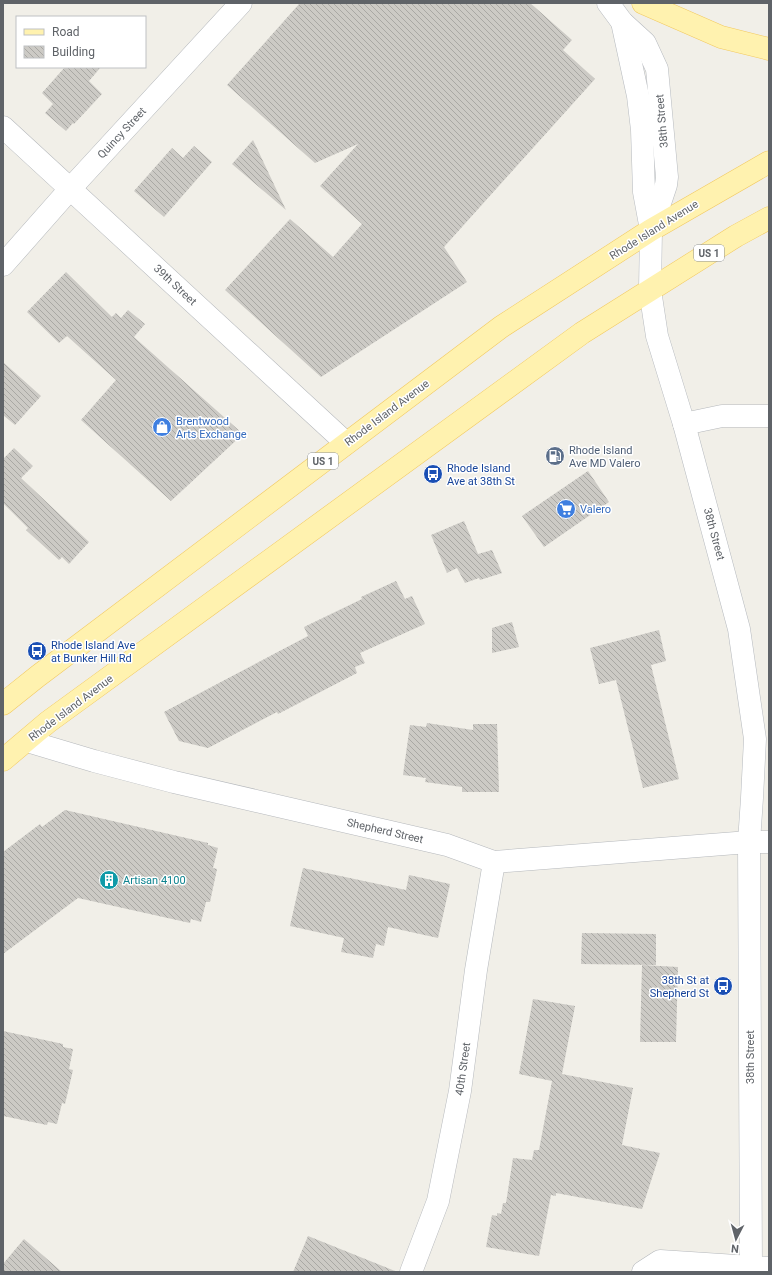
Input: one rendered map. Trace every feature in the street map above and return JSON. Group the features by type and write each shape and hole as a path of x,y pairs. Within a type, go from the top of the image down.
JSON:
{"main road":[{"path":"643,3 721,36 769,49"},
{"name":"Rhode Island Avenue","path":"3,704 38,676 502,327 651,230 769,162"},
{"name":"Rhode Island Avenue","path":"3,760 48,722 582,333 736,236 769,218"}],"street":[{"name":"Quincy Street","path":"3,265 70,189 241,3"},
{"name":"38th Street","path":"608,3 622,22 646,43 657,69 667,177 666,185 651,230 650,290 657,336 684,424 739,629 755,739 752,798 759,842 757,1269"},
{"name":"39th Street","path":"3,127 346,444"},
{"path":"684,424 722,416 769,416"},
{"name":"Shepherd Street","path":"27,741 94,761 174,782 447,845 494,862 759,842"},
{"name":"40th Street","path":"411,1272 440,1193 460,1091 476,970 494,862"},
{"path":"643,1272 660,1261 757,1269"}],"building":[{"path":"300,3 530,3 572,40 563,50 595,79 444,247 467,282 321,377 225,290 290,219 333,257 362,224 320,186 358,144 315,163 227,85"},
{"path":"64,68 100,68 89,81 102,94 66,131 45,113 53,104 42,93"},
{"path":"253,140 286,210 232,164"},
{"path":"194,146 212,162 164,217 134,191 172,148 183,158"},
{"name":"Brentwood Arts Exchange","path":"66,272 112,317 116,313 121,318 128,310 145,324 134,337 243,434 171,501 81,420 116,380 67,336 59,343 27,312"},
{"path":"3,362 41,396 15,425 3,415"},
{"path":"14,448 33,466 21,478 89,542 69,564 62,557 59,560 26,530 28,528 3,503 3,459"},
{"name":"Valero","path":"588,471 609,502 544,547 522,516"},
{"path":"464,521 478,554 492,550 502,573 465,583 457,568 447,573 431,535"},
{"path":"396,581 405,599 412,596 425,624 360,653 365,663 355,667 357,673 208,748 179,741 164,712 308,636 304,627 362,599 361,597"},
{"path":"512,622 519,647 492,653 492,628"},
{"path":"659,630 666,661 651,665 679,779 643,788 616,680 599,684 590,648"},
{"path":"427,723 473,730 473,724 497,724 499,792 462,792 462,787 425,782 426,778 403,775 410,725 426,727"},
{"name":"Artisan 4100","path":"65,810 208,843 208,845 218,848 213,868 217,869 210,902 206,902 201,922 191,919 190,923 78,898 3,954 3,852 40,824 42,827"},
{"path":"303,868 406,890 409,875 450,884 438,938 388,927 384,946 376,944 373,958 341,952 344,938 290,926"},
{"path":"582,933 656,934 656,965 581,964"},
{"path":"642,965 678,967 676,1042 640,1042"},
{"path":"533,999 575,1006 562,1074 633,1088 622,1145 660,1153 642,1209 556,1193 556,1196 551,1195 539,1256 486,1247 492,1215 497,1216 497,1213 501,1214 503,1203 506,1203 513,1158 532,1160 534,1150 539,1150 552,1081 519,1074"},
{"path":"3,1031 63,1044 63,1047 73,1049 69,1069 73,1070 65,1104 62,1103 57,1124 48,1122 47,1125 3,1116"},
{"path":"308,1236 395,1271 293,1272"},
{"path":"24,1239 62,1272 3,1272 3,1264"}],"place":[{"name":"Brentwood Arts Exchange","path":"162,427"},
{"name":"Rhode Island Ave MD Valero","path":"555,456"},
{"name":"Rhode Island Ave at 38th St","path":"433,474"},
{"name":"Valero","path":"566,509"},
{"name":"Rhode Island Ave at Bunker Hill Rd","path":"37,651"},
{"name":"Artisan 4100","path":"109,880"},
{"name":"38th St at Shepherd St","path":"723,986"}]}
